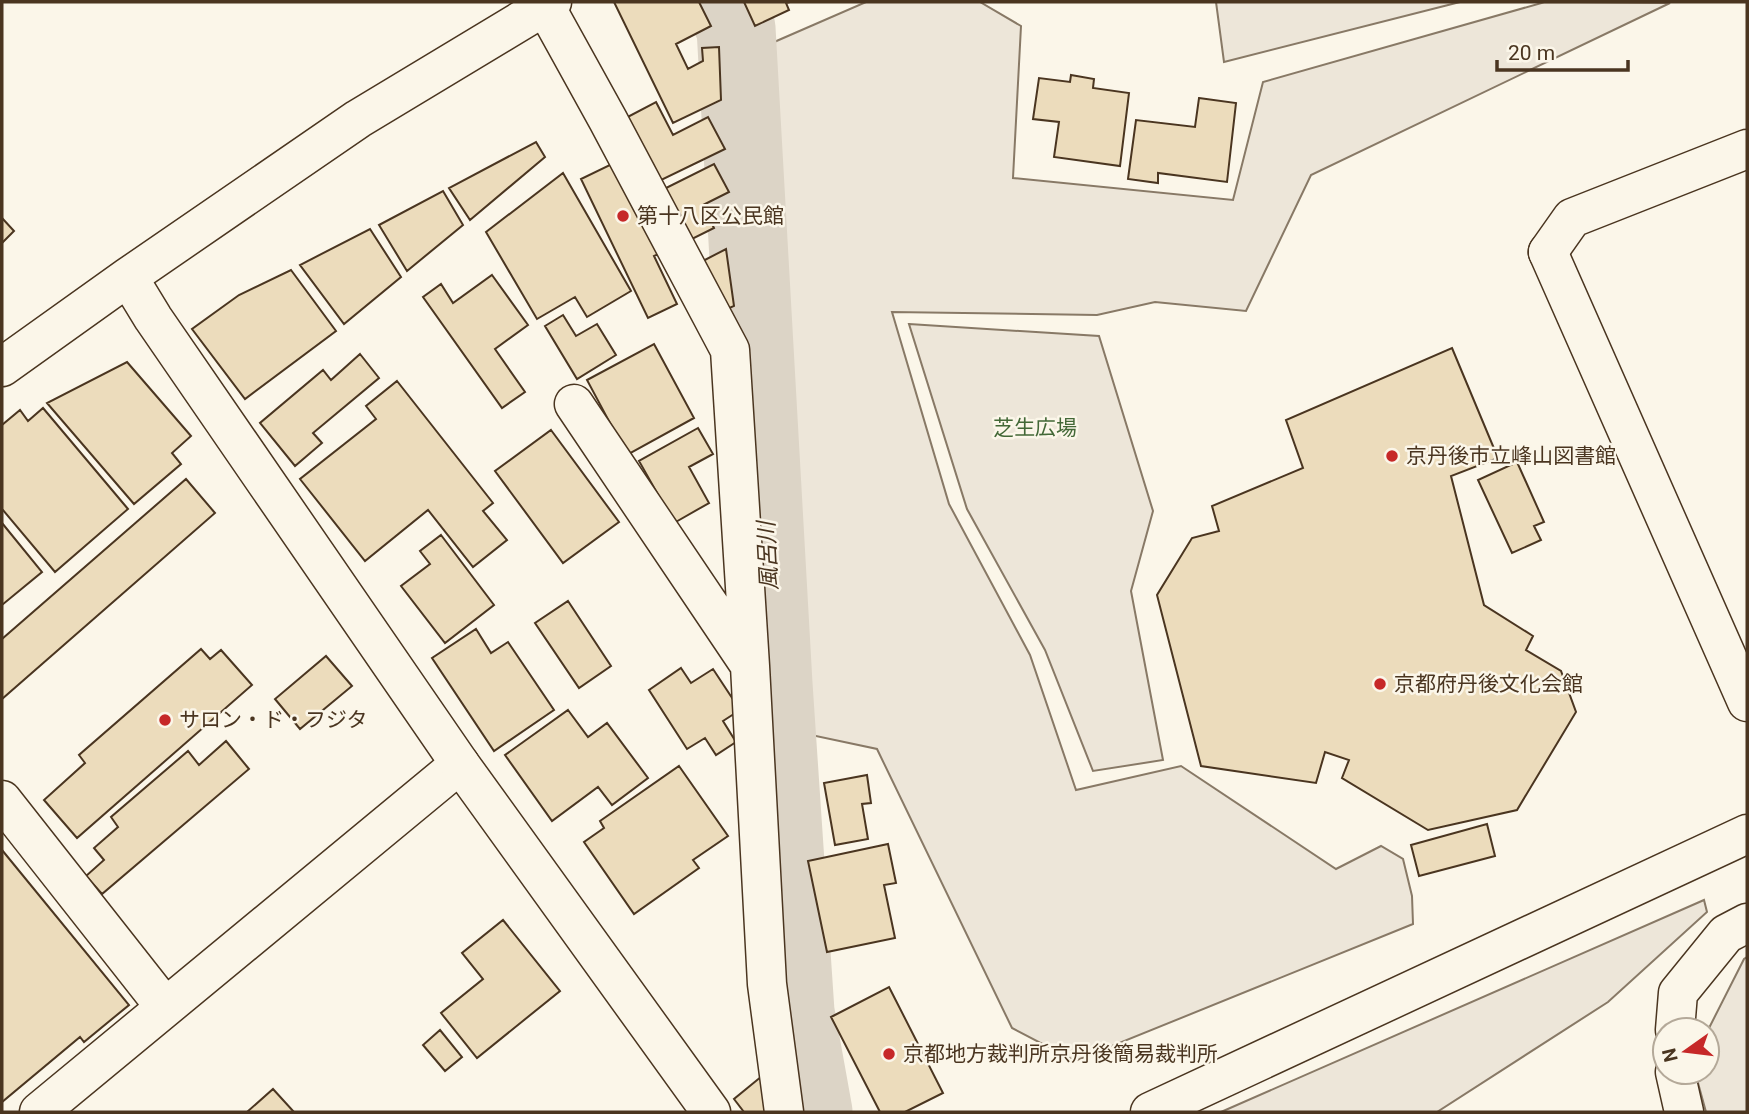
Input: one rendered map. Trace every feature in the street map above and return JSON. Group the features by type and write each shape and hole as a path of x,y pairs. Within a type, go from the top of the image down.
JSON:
{"street":[{"path":"2,367 358,119 549,4 730,350 767,984 783,1112"},
{"path":"1747,149 1572,218 1548,252 1747,702"},
{"path":"128,277 460,764 711,1112"},
{"path":"574,404 750,666"},
{"path":"39,1112 460,764"},
{"path":"2,800 165,1007"},
{"path":"1150,1112 1747,834"},
{"path":"1676,1016 1678,993 1726,934 1747,923"},
{"path":"1678,1086 1684,1112"}],"green space":[{"path":"866,2 980,2 1021,26 1013,178 1233,200 1263,82 1545,2 1670,3 1311,175 1246,311 1155,302 1097,315 892,312 949,504 1030,655 1076,790 1181,766 1336,869 1381,846 1403,859 1412,896 1413,924 1075,1061 1012,1028 877,749 811,735 765,46"},
{"path":"1216,2 1460,2 1224,62"},
{"name":"芝生広場","path":"909,324 1099,336 1153,511 1131,591 1163,760 1093,771 1045,650 967,509"},
{"path":"1704,900 1707,912 1608,1002 1437,1112 1221,1112"},
{"path":"1747,957 1747,1112 1706,1112 1699,1086 1721,1086 1721,1016 1715,1016"}],"building":[{"path":"614,2 699,2 711,26 676,44 688,69 703,61 702,48 719,47 721,100 673,123"},
{"path":"744,2 790,2 786,3 789,10 755,26"},
{"path":"1071,75 1094,79 1093,88 1129,93 1120,166 1054,157 1059,122 1033,119 1039,78 1070,82"},
{"path":"1199,98 1236,103 1227,182 1158,173 1158,183 1128,179 1136,120 1195,127"},
{"path":"656,102 673,135 708,117 725,149 653,184 620,121"},
{"path":"536,142 545,157 470,220 449,188"},
{"path":"618,161 661,253 654,256 677,304 648,318 581,179"},
{"path":"714,164 729,192 703,205 714,228 686,242 660,191"},
{"path":"563,173 631,291 587,317 575,297 537,319 486,232"},
{"path":"443,191 463,225 407,271 379,225"},
{"path":"2,218 14,231 2,243"},
{"path":"370,229 401,277 344,324 300,265"},
{"path":"726,249 734,306 725,310 699,263"},
{"path":"291,270 336,331 245,399 192,329 239,295"},
{"path":"492,275 528,325 495,349 525,392 502,408 423,297 441,284 453,303"},
{"path":"563,315 576,336 597,324 616,355 577,379 545,326"},
{"path":"654,344 694,418 627,455 587,380"},
{"path":"1452,348 1498,458 1451,476 1484,605 1533,636 1526,650 1561,671 1576,712 1517,810 1428,830 1342,778 1349,760 1325,752 1316,783 1201,766 1157,595 1192,538 1219,531 1212,506 1303,468 1286,420"},
{"path":"360,354 379,378 313,433 322,443 295,466 260,423 323,370 331,380"},
{"path":"127,362 191,436 172,453 181,464 134,504 47,403"},
{"path":"397,381 493,503 483,511 507,540 473,567 428,510 365,561 300,479 376,419 366,406"},
{"path":"43,408 128,509 55,572 2,509 2,425 20,410 28,421"},
{"path":"698,428 713,454 689,467 709,503 674,523 639,461"},
{"path":"551,430 619,522 563,563 495,471"},
{"path":"1517,462 1544,522 1534,526 1541,540 1512,553 1478,480"},
{"path":"186,479 215,513 2,699 2,639"},
{"path":"2,523 42,572 2,605"},
{"path":"441,535 494,605 445,643 401,586 430,564 420,551"},
{"path":"568,601 611,666 579,688 535,623"},
{"path":"476,629 491,653 508,642 554,710 494,751 432,658"},
{"name":"サロン・ド・フジタ","path":"201,649 210,659 221,650 252,685 77,838 44,800 85,763 79,755"},
{"path":"326,656 352,686 300,729 275,699"},
{"path":"681,668 691,683 713,669 740,710 723,721 736,742 716,755 705,738 687,749 649,690"},
{"path":"568,710 588,737 607,723 648,778 612,805 598,787 552,821 505,755"},
{"path":"226,741 249,769 102,894 86,876 104,860 94,848 118,827 111,817 188,751 199,765"},
{"path":"679,766 728,836 693,860 699,868 634,914 584,842 604,828 600,821"},
{"path":"867,775 871,803 862,804 868,839 835,845 824,783"},
{"path":"1487,824 1495,856 1419,876 1411,845"},
{"path":"888,844 896,883 884,885 895,938 827,952 808,861"},
{"path":"2,850 129,1005 84,1042 80,1037 2,1102"},
{"path":"503,920 560,991 477,1058 441,1013 483,979 462,953"},
{"path":"889,987 943,1093 905,1112 880,1112 831,1017"},
{"path":"440,1030 462,1057 445,1071 423,1045"},
{"path":"762,1076 769,1112 744,1112 734,1099"},
{"path":"273,1089 294,1112 247,1112"}],"waterway":[{"name":"風呂川","path":"723,2 736,28 773,684 795,1012 813,1112"}],"place":[{"name":"第十八区公民館","path":"623,216"},
{"name":"京丹後市立峰山図書館","path":"1392,456"},
{"name":"京都府丹後文化会館","path":"1380,684"},
{"name":"サロン・ド・フジタ","path":"165,720"},
{"name":"京都地方裁判所京丹後簡易裁判所","path":"889,1054"}]}
